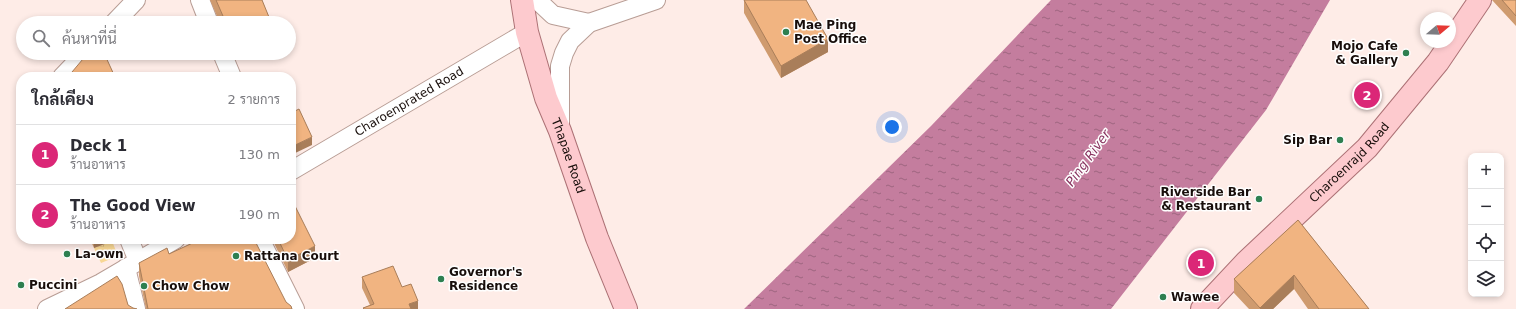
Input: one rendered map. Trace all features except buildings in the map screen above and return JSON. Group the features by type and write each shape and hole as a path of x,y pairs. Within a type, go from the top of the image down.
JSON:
{"main road":[{"name":"Thapae Road","path":"522,0 527,32 543,91 560,131 597,238 626,309"},
{"name":"Charoenrajd Road","path":"1202,309 1246,262 1367,148 1438,62 1480,0"}],"street":[{"path":"121,16 136,0"},
{"path":"200,0 206,16"},
{"path":"537,0 553,15 589,23"},
{"path":"560,131 560,66 570,41 589,23 656,0"},
{"name":"Charoenprated Road","path":"296,168 527,32"},
{"path":"67,72 78,60"},
{"path":"225,60 230,72"},
{"path":"130,244 136,309"},
{"path":"47,309 74,297 167,244"},
{"path":"262,244 295,309"}],"green space":[{"path":"104,244 113,244 118,256 101,263 94,248"}],"water":[{"name":"Ping River","path":"1051,0 1330,0 1266,110 1111,309 744,309 931,126"}],"place":[{"name":"Mae Ping Post Office","path":"786,32"},
{"name":"Mojo Cafe & Gallery","path":"1406,53"},
{"name":"The Good View","path":"1367,95"},
{"name":"Sip Bar","path":"1340,140"},
{"name":"Riverside Bar & Restaurant","path":"1259,199"},
{"name":"La-own","path":"67,254"},
{"name":"Rattana Court","path":"236,256"},
{"name":"Deck 1","path":"1201,263"},
{"name":"Governor's Residence","path":"441,279"},
{"name":"Puccini","path":"21,285"},
{"name":"Chow Chow","path":"144,286"},
{"name":"Wawee","path":"1163,297"}]}
